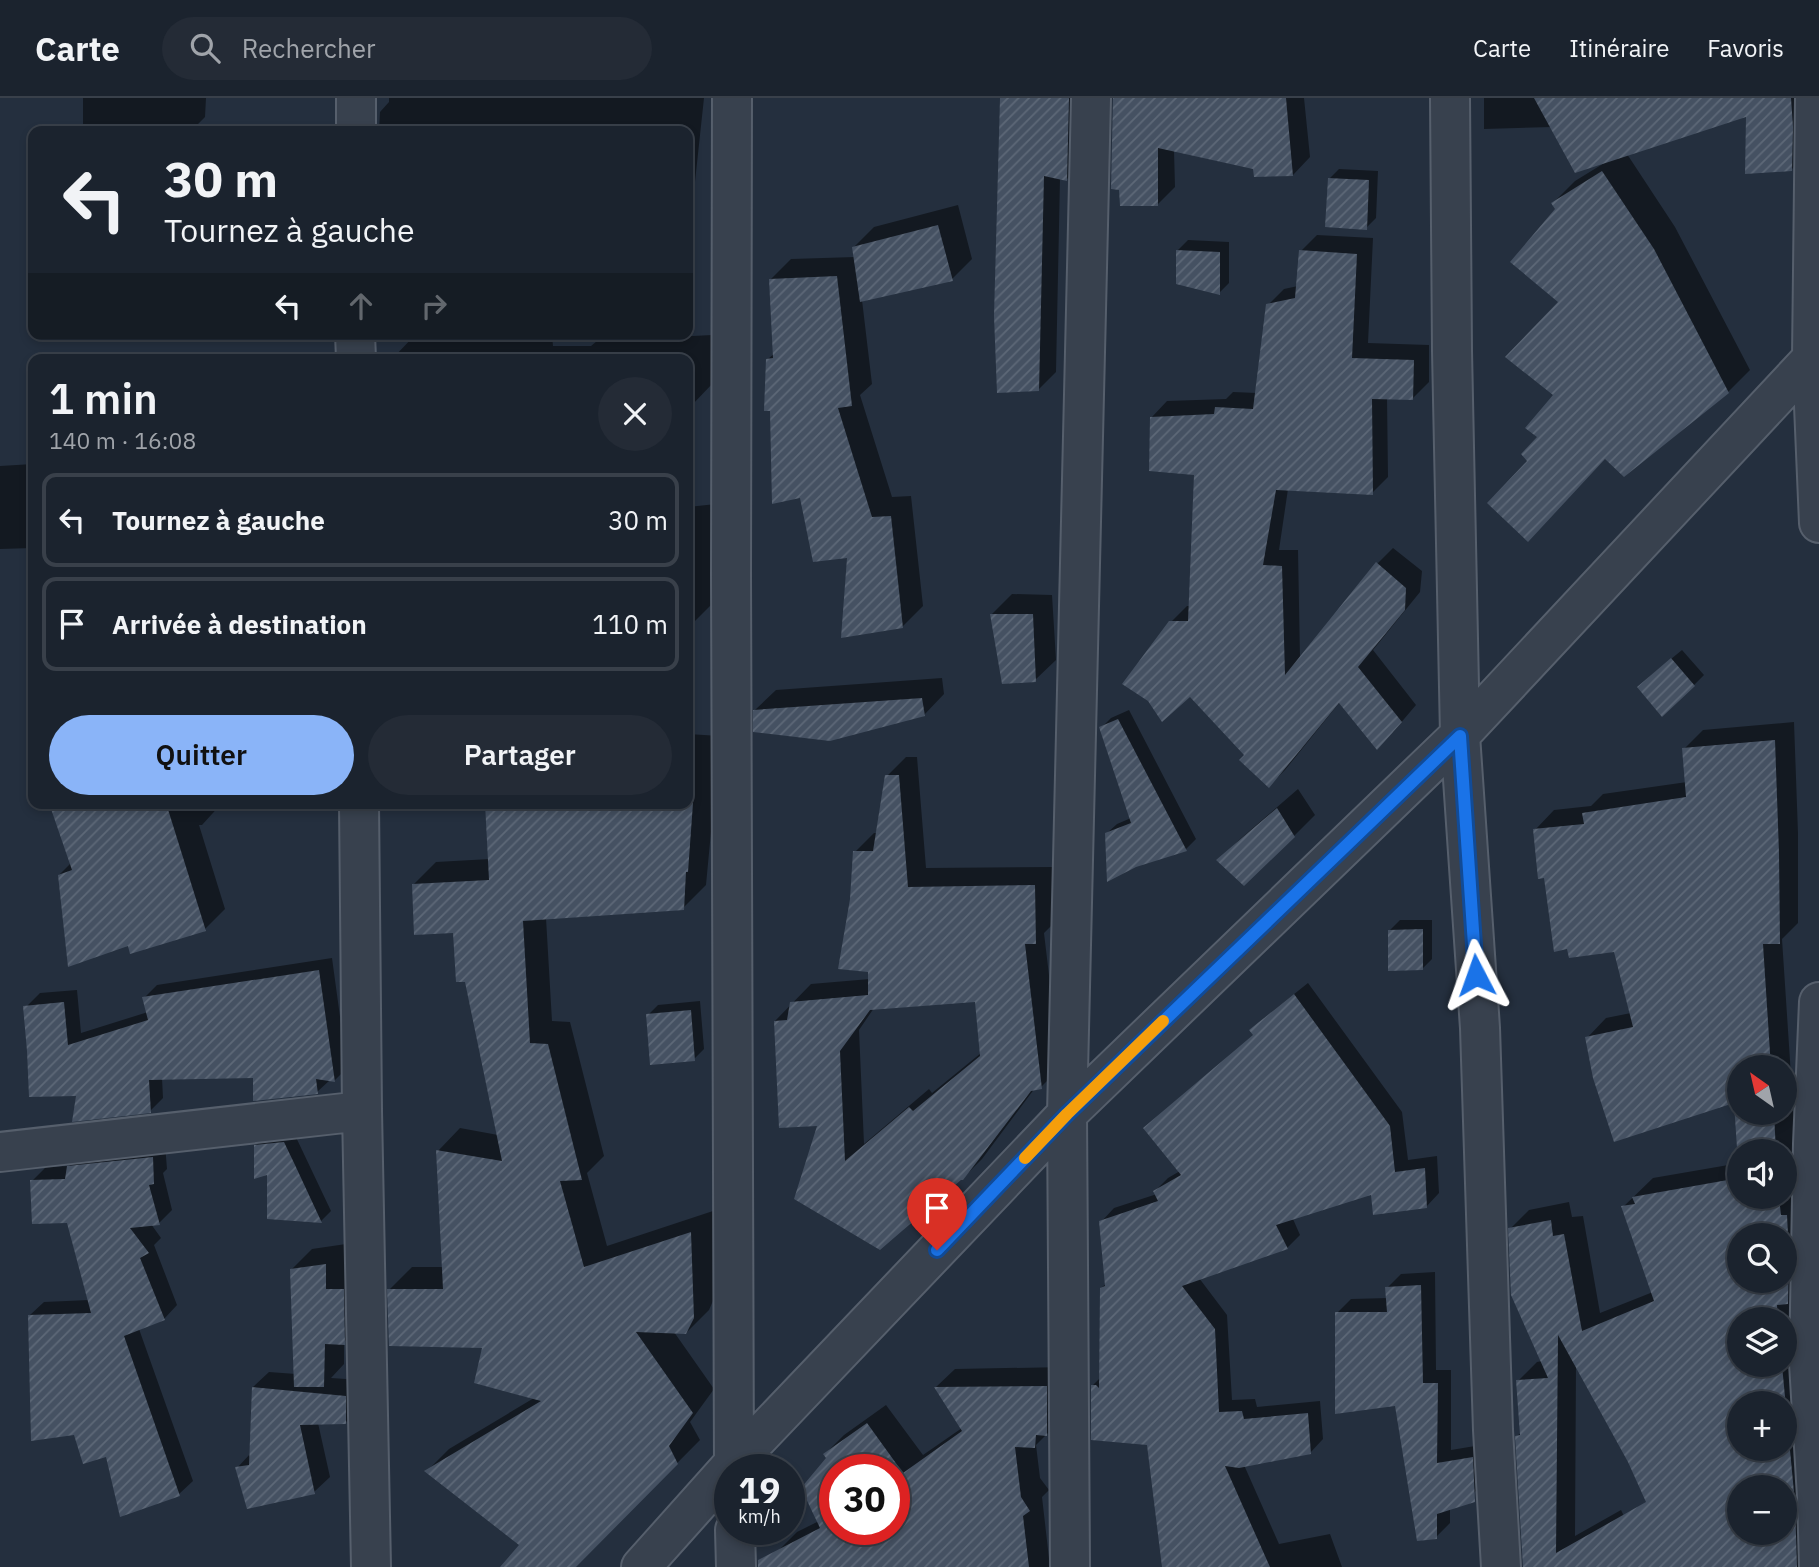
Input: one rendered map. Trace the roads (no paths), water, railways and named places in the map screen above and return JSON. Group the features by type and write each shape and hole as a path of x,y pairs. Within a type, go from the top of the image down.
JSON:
{"street":[{"path":"356,98 356,126"},
{"path":"732,98 734,1454"},
{"path":"1070,1567 1067,1114 1091,98"},
{"path":"1450,98 1460,736 1480,1028 1493,1430 1501,1567"},
{"path":"1815,98 1815,355 1819,523"},
{"path":"746,1454 1067,1114 1460,736 1815,355"},
{"path":"359,809 370,1567"},
{"path":"1819,1002 1809,1350 1819,1567"},
{"path":"0,1152 362,1111"},
{"path":"641,1567 714,1489"},
{"path":"736,1545 736,1567"}]}
